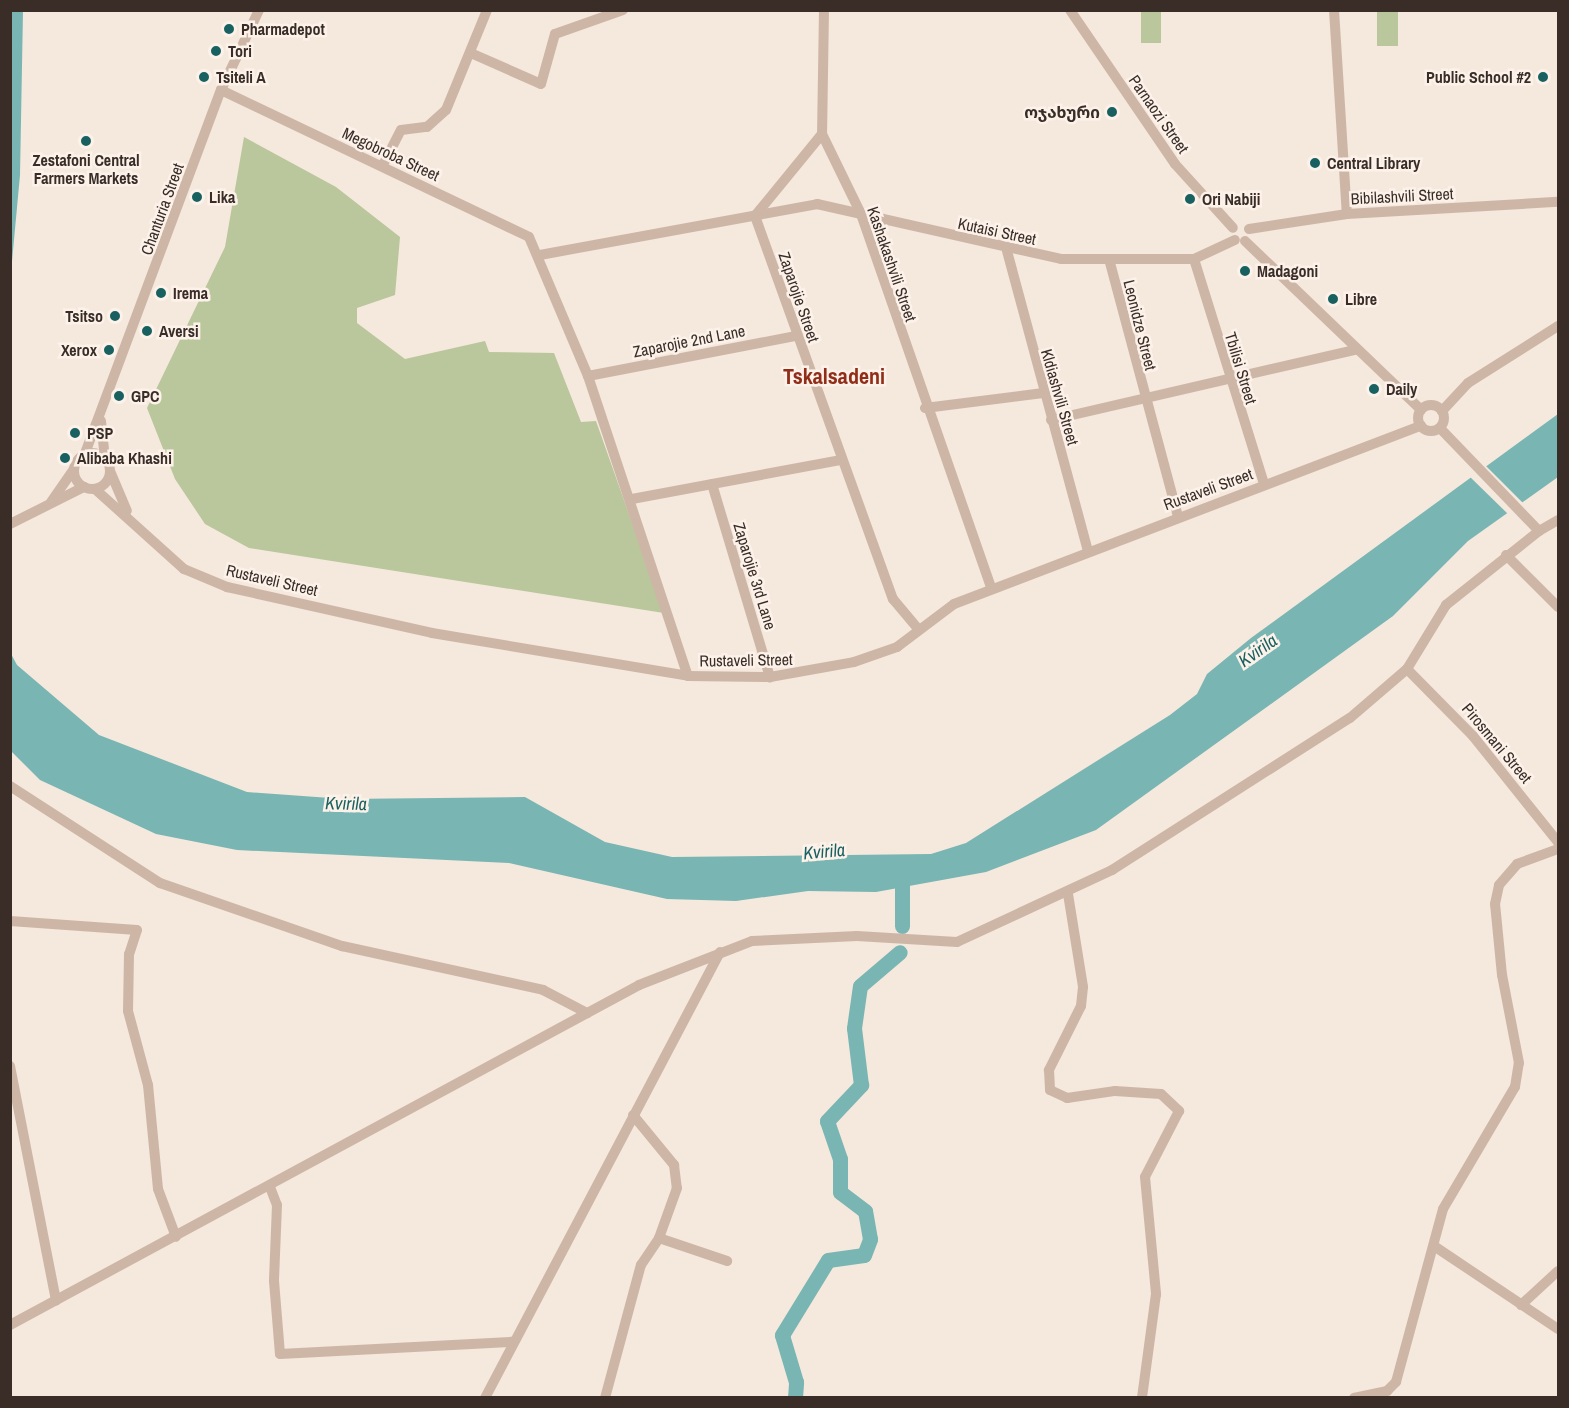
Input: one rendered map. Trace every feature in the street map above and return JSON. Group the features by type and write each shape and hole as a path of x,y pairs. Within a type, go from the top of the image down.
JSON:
{"street":[{"name":"Chanturia Street","path":"49,505 84,456 101,421 221,90 259,10"},
{"path":"383,165 401,130 427,127 446,110 473,54 487,10"},
{"path":"473,54 541,84 555,34 623,10"},
{"path":"755,216 822,134 824,10"},
{"name":"Parnaozi Street","path":"1070,10 1175,164 1237,236 1354,350 1421,410"},
{"path":"1334,10 1347,214"},
{"name":"Megobroba Street","path":"221,90 383,165 529,237 540,255"},
{"name":"Kashakashvili Street","path":"822,134 861,214 925,408 991,588"},
{"name":"Bibilashvili Street","path":"1237,236 1241,224 1249,229 1347,214 1558,202"},
{"name":"Kutaisi Street","path":"540,255 817,204 1007,250 1109,259 1194,258 1237,236"},
{"name":"Zaparojie Street","path":"755,216 796,336 893,598 919,630"},
{"path":"1237,236 1249,229"},
{"name":"Kldiashvili Street","path":"1007,250 1043,393 1088,551"},
{"path":"540,255 588,376 632,499 688,676"},
{"name":"Tbilisi Street","path":"1194,258 1227,379 1264,484"},
{"name":"Leonidze Street","path":"1109,259 1143,398 1178,516"},
{"path":"1539,531 1462,456 1440,428 1442,411 1468,383 1558,326"},
{"name":"Zaparojie 2nd Lane","path":"588,376 796,336"},
{"path":"1051,420 1354,350"},
{"path":"925,408 1043,393"},
{"path":"1440,428 1432,431 1421,426 1421,410 1434,406 1442,411"},
{"name":"Chanturia Street","path":"101,421 105,460 110,471"},
{"name":"Rustaveli Street","path":"90,488 128,514 184,569 227,587 432,633 688,676 770,677 854,662 897,647 954,604 991,588 1421,426"},
{"path":"84,456 105,460"},
{"path":"632,499 841,460"},
{"path":"74,469 90,488"},
{"path":"10,524 90,488 110,471"},
{"name":"Rustaveli Street","path":"110,471 128,514"},
{"name":"Zaparojie 3rd Lane","path":"712,484 770,677"},
{"path":"10,1325 270,1187 587,1013 720,952 752,941 857,936 957,942 1068,894 1350,718 1407,669 1446,605 1506,555 1558,520"},
{"path":"1506,555 1558,607"},
{"name":"Pirosmani Street","path":"1407,669 1473,736 1558,842"},
{"path":"10,786 160,883 342,946 543,990 587,1013"},
{"path":"1354,1398 1387,1391 1396,1382 1450,1194 1515,1087 1519,1063 1502,975 1496,904 1499,885 1517,864 1558,849"},
{"path":"1068,894 1083,987 1081,1006 1049,1070 1050,1090 1067,1098 1115,1091 1161,1094 1179,1111 1145,1177 1156,1294 1142,1398"},
{"path":"10,921 137,930 129,954 128,1011 148,1085 158,1189 176,1237"},
{"path":"484,1398 720,952"},
{"path":"10,1066 56,1300"},
{"path":"605,1398 641,1265 659,1238 677,1188 674,1165 633,1115"},
{"path":"270,1187 277,1205 274,1281 280,1354 512,1342"},
{"path":"659,1238 727,1261"},
{"path":"1434,1246 1558,1329"},
{"path":"1521,1305 1558,1271"}],"green space":[{"path":"1141,11 1161,11 1161,43 1141,43"},
{"path":"1377,11 1398,11 1398,46 1377,46"},
{"path":"244,137 336,187 400,237 395,295 357,308 357,323 405,359 485,341 489,352 554,353 581,422 596,421 664,613 249,548 205,524 175,479 147,408 225,247"}],"water":[{"path":"10,11 23,11 20,175 11,272"},
{"name":"Kvirila","path":"1558,414 1558,477 1468,541 1393,616 1096,830 986,872 876,892 808,891 736,901 667,899 509,863 237,850 156,834 40,780 11,751 10,652 17,665 99,735 247,792 344,799 525,797 605,842 672,857 931,854 966,843 1170,715 1197,694 1207,674 1251,638"}],"pier":[{"path":"1483,463 1525,505 1509,515 1467,474"}],"waterway":[{"path":"902,866 902,926"},
{"path":"795,1398 796,1382 782,1335 828,1260 864,1255 870,1239 865,1211 840,1192 840,1159 827,1121 861,1085 854,1028 860,986 900,952"}],"place":[{"name":"Pharmadepot","path":"229,29"},
{"name":"Tori","path":"216,51"},
{"name":"Tsiteli A","path":"204,77"},
{"name":"Public School #2","path":"1543,77"},
{"name":"ოჯახური","path":"1112,112"},
{"name":"Zestafoni Central Farmers Markets","path":"86,141"},
{"name":"Central Library","path":"1315,163"},
{"name":"Lika","path":"197,197"},
{"name":"Ori Nabiji","path":"1190,199"},
{"name":"Madagoni","path":"1245,271"},
{"name":"Irema","path":"161,293"},
{"name":"Libre","path":"1333,299"},
{"name":"Tsitso","path":"115,316"},
{"name":"Aversi","path":"147,331"},
{"name":"Xerox","path":"109,350"},
{"name":"Daily","path":"1374,389"},
{"name":"GPC","path":"119,396"},
{"name":"PSP","path":"75,433"},
{"name":"Alibaba Khashi","path":"65,458"}],"district":[{"name":"Tskalsadeni","path":"834,377"}]}
